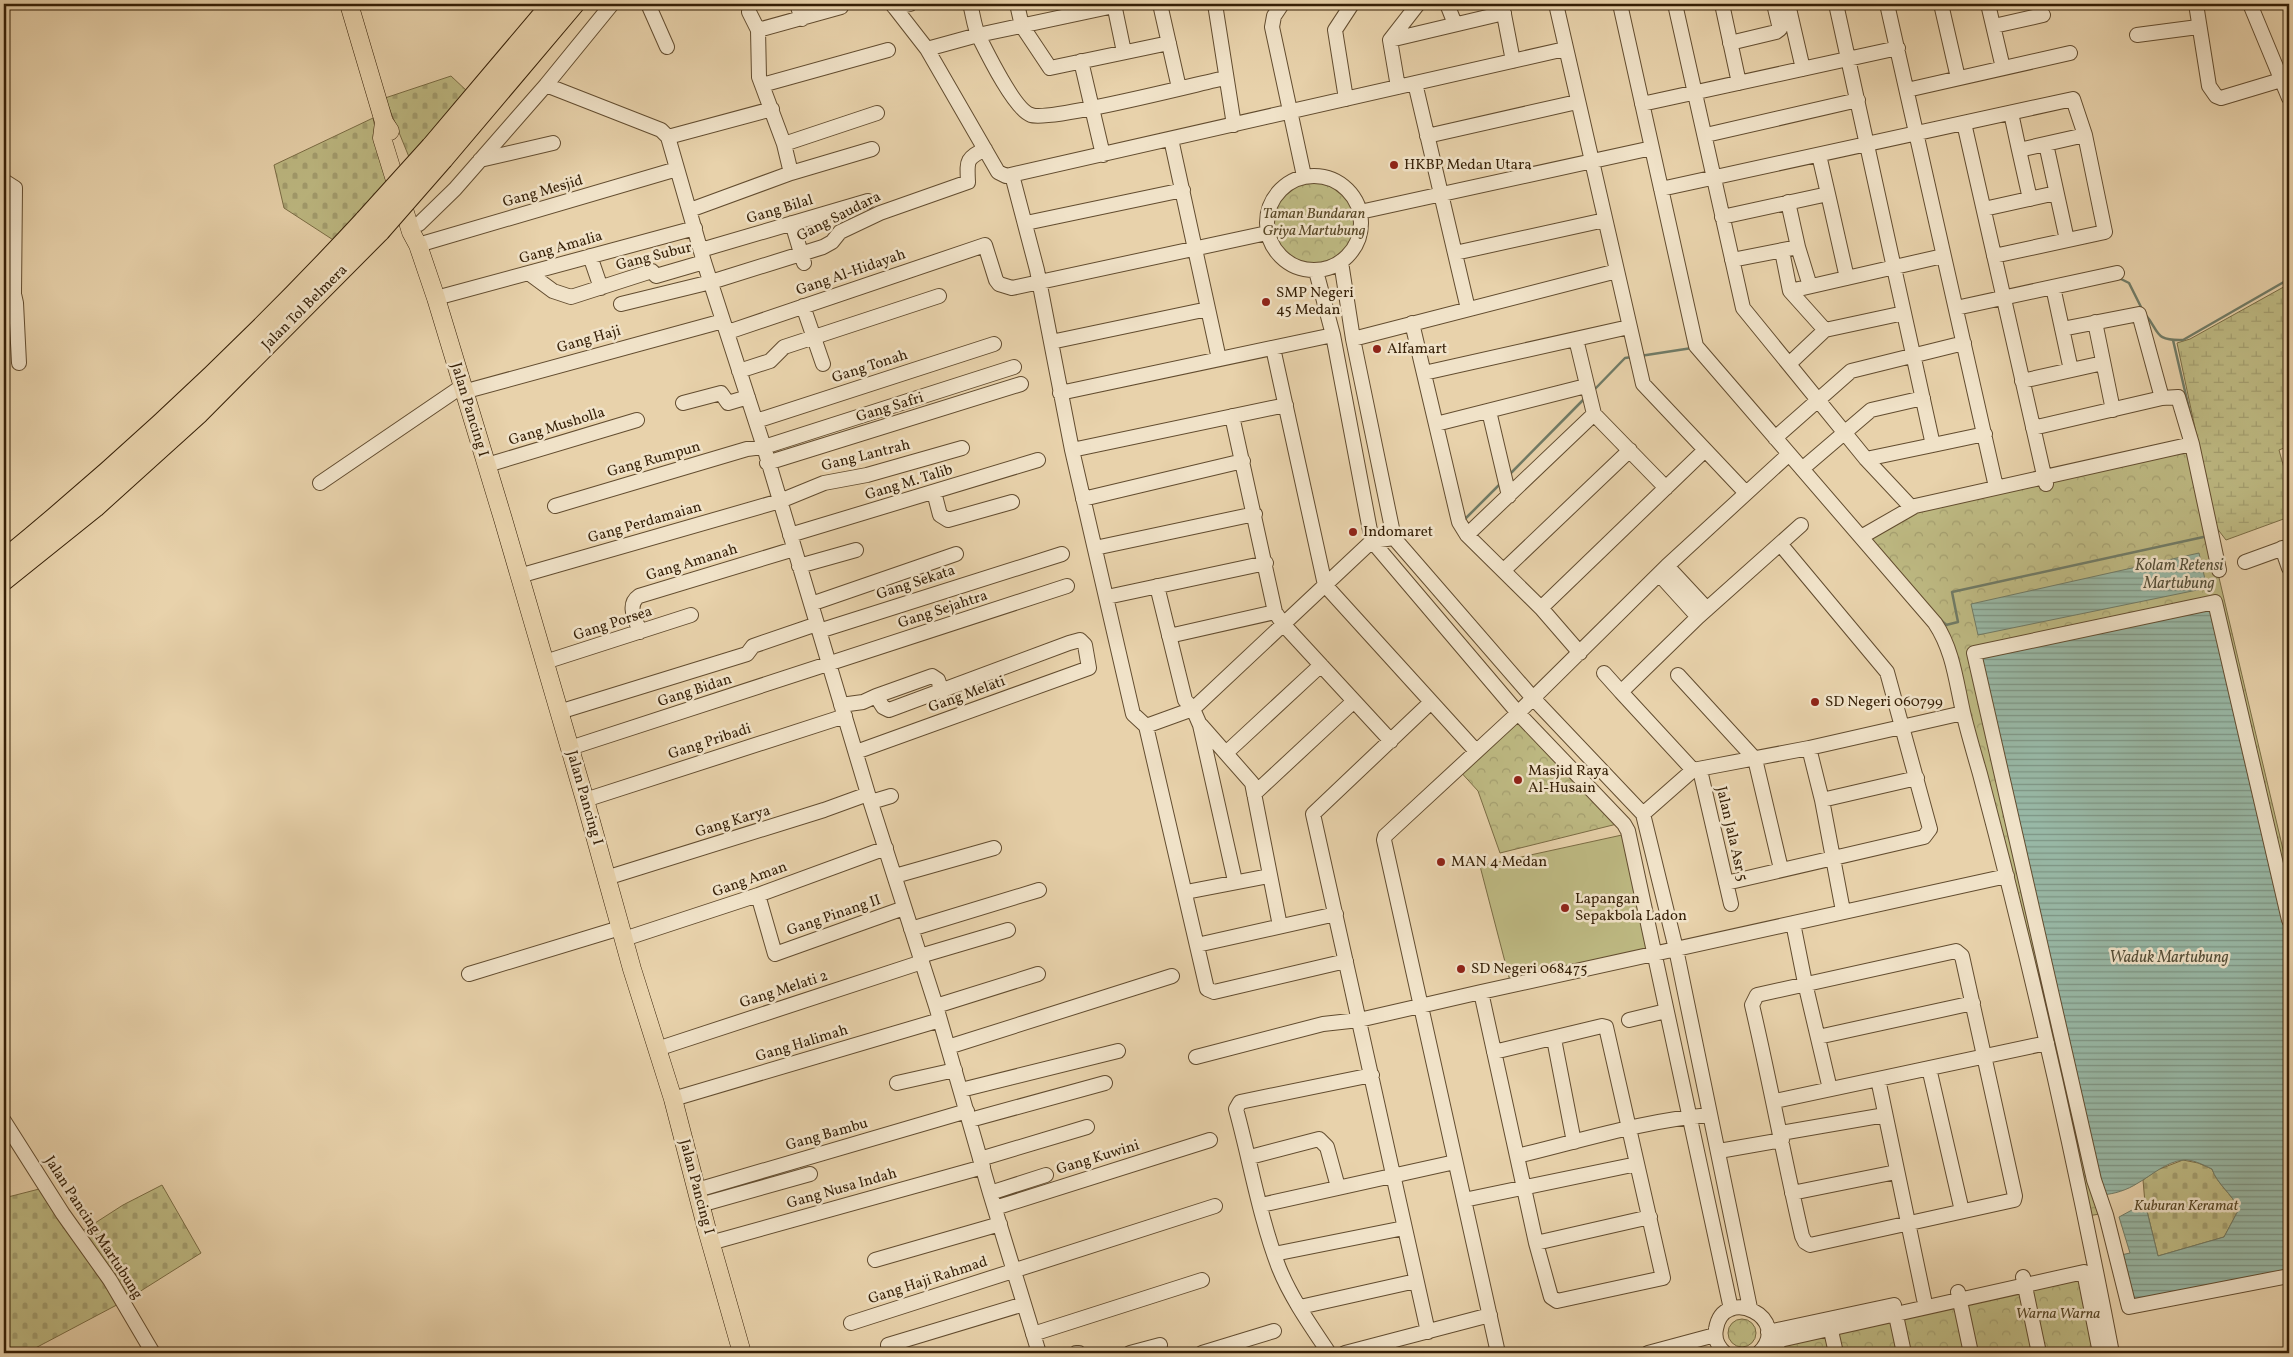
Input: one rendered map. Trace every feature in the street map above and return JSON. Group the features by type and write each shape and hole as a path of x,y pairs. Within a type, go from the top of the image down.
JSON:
{"highway":[{"name":"Jalan Tol Belmera","path":"437,153 552,4"},
{"name":"Jalan Tol Belmera","path":"4,580 95,507 199,413 574,4"},
{"name":"Jalan Tol Belmera","path":"4,560 89,489 170,416 264,325 372,226"}],"main road":[{"name":"Jalan Pancing I","path":"349,4 384,122 393,136 419,224 418,245"},
{"name":"Jalan Pancing I","path":"384,122 382,138 411,232 418,245 436,298 545,662 622,934 673,1099 710,1243 742,1353"}],"street":[{"path":"419,224 437,209 546,85 612,4"},
{"path":"648,4 667,47"},
{"path":"797,4 802,19"},
{"path":"893,6 910,4"},
{"path":"970,4 978,35 1018,104 1028,114 1045,116 1225,78"},
{"path":"1017,4 1022,26 1050,68 1169,43"},
{"path":"1160,4 1179,88"},
{"path":"1215,4 1225,78 1234,125"},
{"path":"1282,4 1274,16 1272,27 1304,176"},
{"path":"1346,99 1334,30 1352,4"},
{"path":"1398,87 1390,40 1418,4"},
{"path":"1447,4 1455,24"},
{"path":"1556,4 1643,384 1746,493"},
{"path":"1620,4 1698,348 1777,435 1789,454 1805,467 1864,535 1943,634 1949,648 1963,713 2007,876 2047,1043 2095,1261 2112,1353"},
{"path":"1675,4 1706,135 1722,217 1743,308 1846,432 1866,460 1911,507"},
{"path":"1722,4 1739,83"},
{"path":"1730,43 1780,30 1774,4"},
{"path":"1788,4 1803,69"},
{"path":"1836,4 1933,445"},
{"path":"1888,4 1996,487"},
{"path":"1941,4 1958,78"},
{"path":"1988,4 2003,68"},
{"path":"2196,4 2198,27 2209,86 2216,96 2221,98 2281,80"},
{"path":"2250,4 2270,48 2289,98"},
{"path":"927,50 978,35 1114,5 1124,52"},
{"path":"893,6 927,50 1000,173 1006,176 1565,49"},
{"path":"758,30 841,7"},
{"path":"1390,40 1455,24 1503,8 1513,60"},
{"path":"749,12 758,30 758,70 762,85 784,144 792,173"},
{"path":"1994,26 2043,15"},
{"path":"2136,35 2198,27"},
{"path":"1642,104 1898,48"},
{"path":"762,85 888,50"},
{"path":"1907,90 2070,53"},
{"path":"1081,62 1103,154"},
{"path":"1415,83 1468,309"},
{"path":"546,85 661,130 668,137 702,256 756,421 870,798 938,1013 1039,1353"},
{"path":"1661,189 2073,99 2085,135 2106,229 2105,232 1994,256"},
{"path":"1706,135 1858,100"},
{"path":"1427,136 1577,102"},
{"path":"668,137 772,109"},
{"path":"784,144 877,113"},
{"path":"2011,113 2030,199"},
{"path":"1964,123 2045,480"},
{"path":"2019,150 2085,135"},
{"path":"1171,139 1219,359"},
{"path":"480,160 553,143"},
{"path":"2046,144 2067,240"},
{"path":"1360,212 1652,148"},
{"path":"690,210 792,173 872,149"},
{"name":"Gang Saudara","path":"622,304 803,259 832,242 840,232 880,213 968,182 967,162 986,149"},
{"path":"1819,155 1847,278"},
{"name":"Gang Mesjid","path":"418,245 677,169"},
{"path":"1012,175 1026,224 1072,450 1133,714 1146,726 1207,989 1214,992 1346,962"},
{"path":"1304,176 1322,176 1340,183 1353,195 1360,212 1361,231 1354,249 1341,262 1316,270 1300,268 1285,261 1274,248 1267,233 1267,214 1274,197 1287,183 1304,176"},
{"path":"4,181 15,188 9,294 20,363"},
{"path":"1026,224 1182,190"},
{"path":"1984,209 2056,193"},
{"path":"1722,217 1828,194"},
{"name":"Gang Bilal","path":"702,256 792,223 868,201"},
{"path":"1788,202 1798,247 1810,286"},
{"path":"1455,253 1605,220"},
{"path":"792,223 803,259"},
{"name":"Gang Amalia","path":"436,298 695,228"},
{"path":"1038,282 1267,233"},
{"name":"Gang Al-Hidayah","path":"726,326 803,306 985,245 993,275 999,284 1012,288 1038,282"},
{"path":"1732,260 1798,247"},
{"path":"1782,251 1790,291 1825,330"},
{"path":"590,256 601,288"},
{"name":"Gang Subur","path":"530,274 564,296 571,297 652,271 656,276 702,256"},
{"path":"1790,291 1943,256"},
{"path":"1341,262 1354,339 1394,538 1532,697 1644,814 1676,949 1750,1308"},
{"path":"1316,270 1333,335 1372,541 1518,713 1624,824 1631,842 1731,1309"},
{"path":"1354,339 1617,271"},
{"path":"1956,308 2117,273"},
{"path":"2052,287 2071,370"},
{"path":"740,371 770,361 784,347 939,296"},
{"path":"803,306 823,364"},
{"path":"1051,342 1208,309"},
{"path":"1789,364 1825,330 1904,313"},
{"path":"2062,329 2139,314 2162,398"},
{"path":"2095,322 2112,410"},
{"path":"1412,323 1459,522 1467,535 1504,570 1580,653"},
{"name":"Gang Haji","path":"320,483 462,390 726,326"},
{"path":"1424,372 1629,327"},
{"path":"1060,393 1333,335"},
{"path":"1576,339 1594,414 1666,488"},
{"path":"1777,435 1851,371 1964,343"},
{"name":"Gang Tonah","path":"756,421 994,344"},
{"path":"1273,348 1325,585 1430,703 1475,750"},
{"path":"2022,381 2103,363"},
{"name":"Gang Rumpun","path":"555,506 747,449 764,447 1014,368"},
{"name":"Gang Safri","path":"768,463 1021,384"},
{"path":"1436,424 1489,410 1588,392"},
{"path":"683,402 721,394 728,403 748,397"},
{"path":"1805,467 1871,410 1923,398"},
{"path":"2033,428 2162,398 2179,398 2192,447 2218,570"},
{"path":"1072,450 1286,405"},
{"path":"1489,410 1506,485"},
{"path":"1467,535 1506,485 1594,414"},
{"path":"1232,416 1279,618 1391,741"},
{"name":"Gang Musholla","path":"486,465 637,420"},
{"path":"1866,460 1984,434"},
{"path":"1864,535 1911,507 1996,487 2045,480 2192,447"},
{"name":"Gang Lantrah","path":"780,501 824,483 867,475 962,448"},
{"path":"1504,570 1630,450"},
{"path":"1540,608 1705,450"},
{"path":"1498,1353 1384,840 1388,832 1475,750 1518,713 1532,697 1580,653 1663,570 1789,454"},
{"name":"Gang M. Talib","path":"790,535 1038,460"},
{"path":"1083,499 1243,461"},
{"path":"934,492 940,515 948,520 1012,502"},
{"name":"Gang Perdamaian","path":"519,576 780,501"},
{"path":"1095,548 1255,514"},
{"path":"1621,692 1703,613 1801,525"},
{"path":"1146,726 1193,709 1279,618 1325,585 1372,541 1394,538"},
{"path":"1726,883 1924,836 1929,833 1930,829 1904,727 1886,672 1780,545"},
{"path":"2245,562 2286,547 2289,568"},
{"name":"Gang Amanah","path":"640,632 632,607 634,600 639,596 794,549"},
{"path":"799,566 856,550"},
{"path":"811,604 956,554"},
{"name":"Gang Sekata","path":"559,712 746,654 753,646 1062,554"},
{"path":"1107,597 1266,563"},
{"path":"1663,570 1703,613"},
{"name":"Gang Sejahtra","path":"830,664 1067,586"},
{"path":"1158,586 1168,636 1185,700 1193,709 1200,724 1235,881"},
{"path":"2289,920 2215,602 1974,653 2094,1180 2106,1215 2129,1307 2289,1276"},
{"name":"Gang Porsea","path":"545,662 691,615"},
{"path":"1168,636 1279,618"},
{"name":"Gang Melati","path":"856,752 1089,668 1085,644 1080,640 942,692"},
{"name":"Gang Bidan","path":"570,748 830,664"},
{"path":"1226,753 1321,665"},
{"path":"1604,673 1696,770"},
{"path":"1678,674 1754,759 1781,869"},
{"name":"Gang Pribadi","path":"585,800 843,710 932,676 938,680 942,692"},
{"path":"876,696 883,707 889,710 942,692"},
{"path":"1254,794 1354,701"},
{"path":"1428,1332 1404,1228 1395,1175 1313,814 1430,703"},
{"path":"1644,814 1696,770 1809,748 1896,726 1904,727 1963,713"},
{"path":"1200,724 1250,779 1280,926"},
{"path":"1809,748 1822,800 1843,911"},
{"name":"Jalan Jala Asr 5","path":"1696,770 1731,904"},
{"path":"1822,800 1917,778"},
{"name":"Gang Karya","path":"606,878 824,810 870,798 891,796"},
{"name":"Gang Aman","path":"469,974 622,934 758,895 886,848"},
{"path":"895,876 994,848"},
{"path":"1186,892 1235,881 1269,876"},
{"path":"1196,1057 1323,1024 1359,1020 1420,1008 1481,992 2007,876"},
{"path":"911,929 1038,890"},
{"name":"Gang Pinang II","path":"758,895 775,954 904,908"},
{"path":"1197,945 1336,914"},
{"path":"1793,923 1804,984 1830,1089"},
{"name":"Gang Melati 2","path":"657,1049 1008,930"},
{"path":"1956,951 1962,956 2015,1196 2011,1201 1810,1245 1805,1242 1792,1193 1775,1101 1752,1005 1757,995 1804,984 1956,951"},
{"name":"Gang Halimah","path":"673,1099 938,1013 1038,974"},
{"path":"948,1047 1172,976"},
{"path":"1481,992 1494,1052 1517,1156 1536,1244 1553,1300 1661,1279 1664,1276 1606,1027 1494,1052"},
{"path":"1818,1037 1973,1003"},
{"path":"1629,1020 1666,1011"},
{"path":"1554,1039 1574,1142"},
{"path":"1775,1101 2047,1043"},
{"path":"961,1090 1118,1051"},
{"path":"1930,1068 1962,1211"},
{"path":"897,1083 955,1070"},
{"path":"1329,1353 1300,1307 1280,1270 1274,1254 1236,1109 1240,1102 1372,1075"},
{"path":"1878,1079 1924,1299"},
{"name":"Gang Bambu","path":"698,1197 969,1115 1105,1083"},
{"path":"1517,1156 1629,1129 1689,1117 1710,1115"},
{"path":"1718,1151 1886,1115"},
{"name":"Jalan Pancing Martubung","path":"4,1121 63,1214 110,1280 153,1353"},
{"name":"Gang Nusa Indah","path":"710,1243 981,1163 1087,1127"},
{"path":"1250,1157 1319,1139 1327,1147 1338,1187"},
{"name":"Gang Kuwini","path":"995,1208 1210,1140"},
{"path":"1261,1204 1455,1162"},
{"path":"1464,1200 1638,1164"},
{"path":"1792,1193 1896,1172"},
{"path":"698,1197 810,1174"},
{"path":"990,1193 1046,1175"},
{"name":"Gang Haji Rahmad","path":"851,1323 1215,1206"},
{"path":"1536,1244 1650,1217"},
{"path":"875,1260 1000,1224"},
{"path":"1274,1254 1404,1228"},
{"path":"1768,1332 1829,1324 1959,1296 2024,1281 2095,1261"},
{"path":"2024,1281 2084,1272 2100,1353"},
{"path":"1033,1334 1202,1280"},
{"path":"1300,1307 1416,1281"},
{"path":"2024,1281 2039,1353"},
{"path":"1894,1310 1924,1299 1959,1296"},
{"path":"1959,1296 1971,1353"},
{"path":"888,1345 1024,1304"},
{"path":"1725,1353 1717,1344 1715,1335 1719,1320 1731,1309 1740,1307 1750,1308 1762,1317 1768,1332 1765,1346 1759,1353"},
{"path":"1894,1310 1904,1353"},
{"path":"1345,1353 1490,1315"},
{"path":"1772,1353 1780,1340 1829,1324"},
{"path":"1829,1324 1836,1353"},
{"path":"1202,1353 1274,1331"},
{"path":"1648,1353 1715,1335"},
{"path":"1130,1353 1160,1345"}],"green space":[{"path":"451,76 468,92 409,157 385,98"},
{"path":"373,118 387,182 341,245 284,208 274,165"},
{"name":"Taman Bundaran Griya Martubung","path":"1314,176 1332,180 1347,190 1357,205 1361,223 1357,241 1347,256 1332,266 1314,270 1296,266 1281,256 1271,241 1267,223 1271,205 1281,190 1296,180"},
{"path":"2289,284 2289,446 2279,450 2289,486 2289,517 2226,540 2216,527 2177,343 2190,339"},
{"path":"2188,446 2289,875 2289,938 2212,608 1982,658 2100,1214 2087,1216 1947,632 1862,533 1907,505"},
{"path":"1518,716 1617,824 1500,853 1478,791 1458,769"},
{"name":"Lapangan Sepakbola Ladon","path":"1622,835 1649,951 1510,981 1480,866"},
{"name":"Kuburan Keramat","path":"2183,1160 2198,1163 2212,1169 2239,1209 2224,1237 2158,1256 2145,1203 2143,1180 2157,1170"},
{"path":"162,1185 201,1253 128,1299 26,1353 4,1353 4,1198 51,1186 81,1232 123,1205"},
{"name":"Warna Warna","path":"2090,1267 2107,1353 1767,1353 1771,1348"},
{"path":"1742,1319 1752,1323 1756,1333 1752,1343 1742,1347 1732,1343 1728,1333 1732,1323"}],"water":[{"name":"Kolam Retensi Martubung","path":"2199,553 2207,588 1978,635 1971,604"},
{"name":"Waduk Martubung","path":"2212,608 2289,944 2289,1272 2134,1300 2121,1255 2130,1253 2119,1217 2145,1203 2158,1256 2224,1237 2239,1209 2212,1169 2190,1160 2177,1161 2165,1166 2125,1190 2101,1195 1982,658"}],"waterway":[{"path":"2121,279 2129,283 2142,309"},
{"path":"2145,314 2162,337 2183,340 2289,279"},
{"path":"2173,340 2191,417"},
{"path":"1640,356 1692,348"},
{"path":"1594,390 1625,358 1632,357"},
{"path":"1509,475 1584,399"},
{"path":"1465,519 1502,482"},
{"path":"1939,618 1946,625 1958,622 1952,592 2208,536"}],"place":[{"name":"HKBP Medan Utara","path":"1394,165"},
{"name":"SMP Negeri 45 Medan","path":"1266,302"},
{"name":"Alfamart","path":"1377,349"},
{"name":"Indomaret","path":"1353,532"},
{"name":"SD Negeri 060799","path":"1815,702"},
{"name":"Masjid Raya Al-Husain","path":"1518,780"},
{"name":"MAN 4 Medan","path":"1441,862"},
{"name":"Lapangan Sepakbola Ladon","path":"1565,908"},
{"name":"SD Negeri 068475","path":"1461,969"}]}
